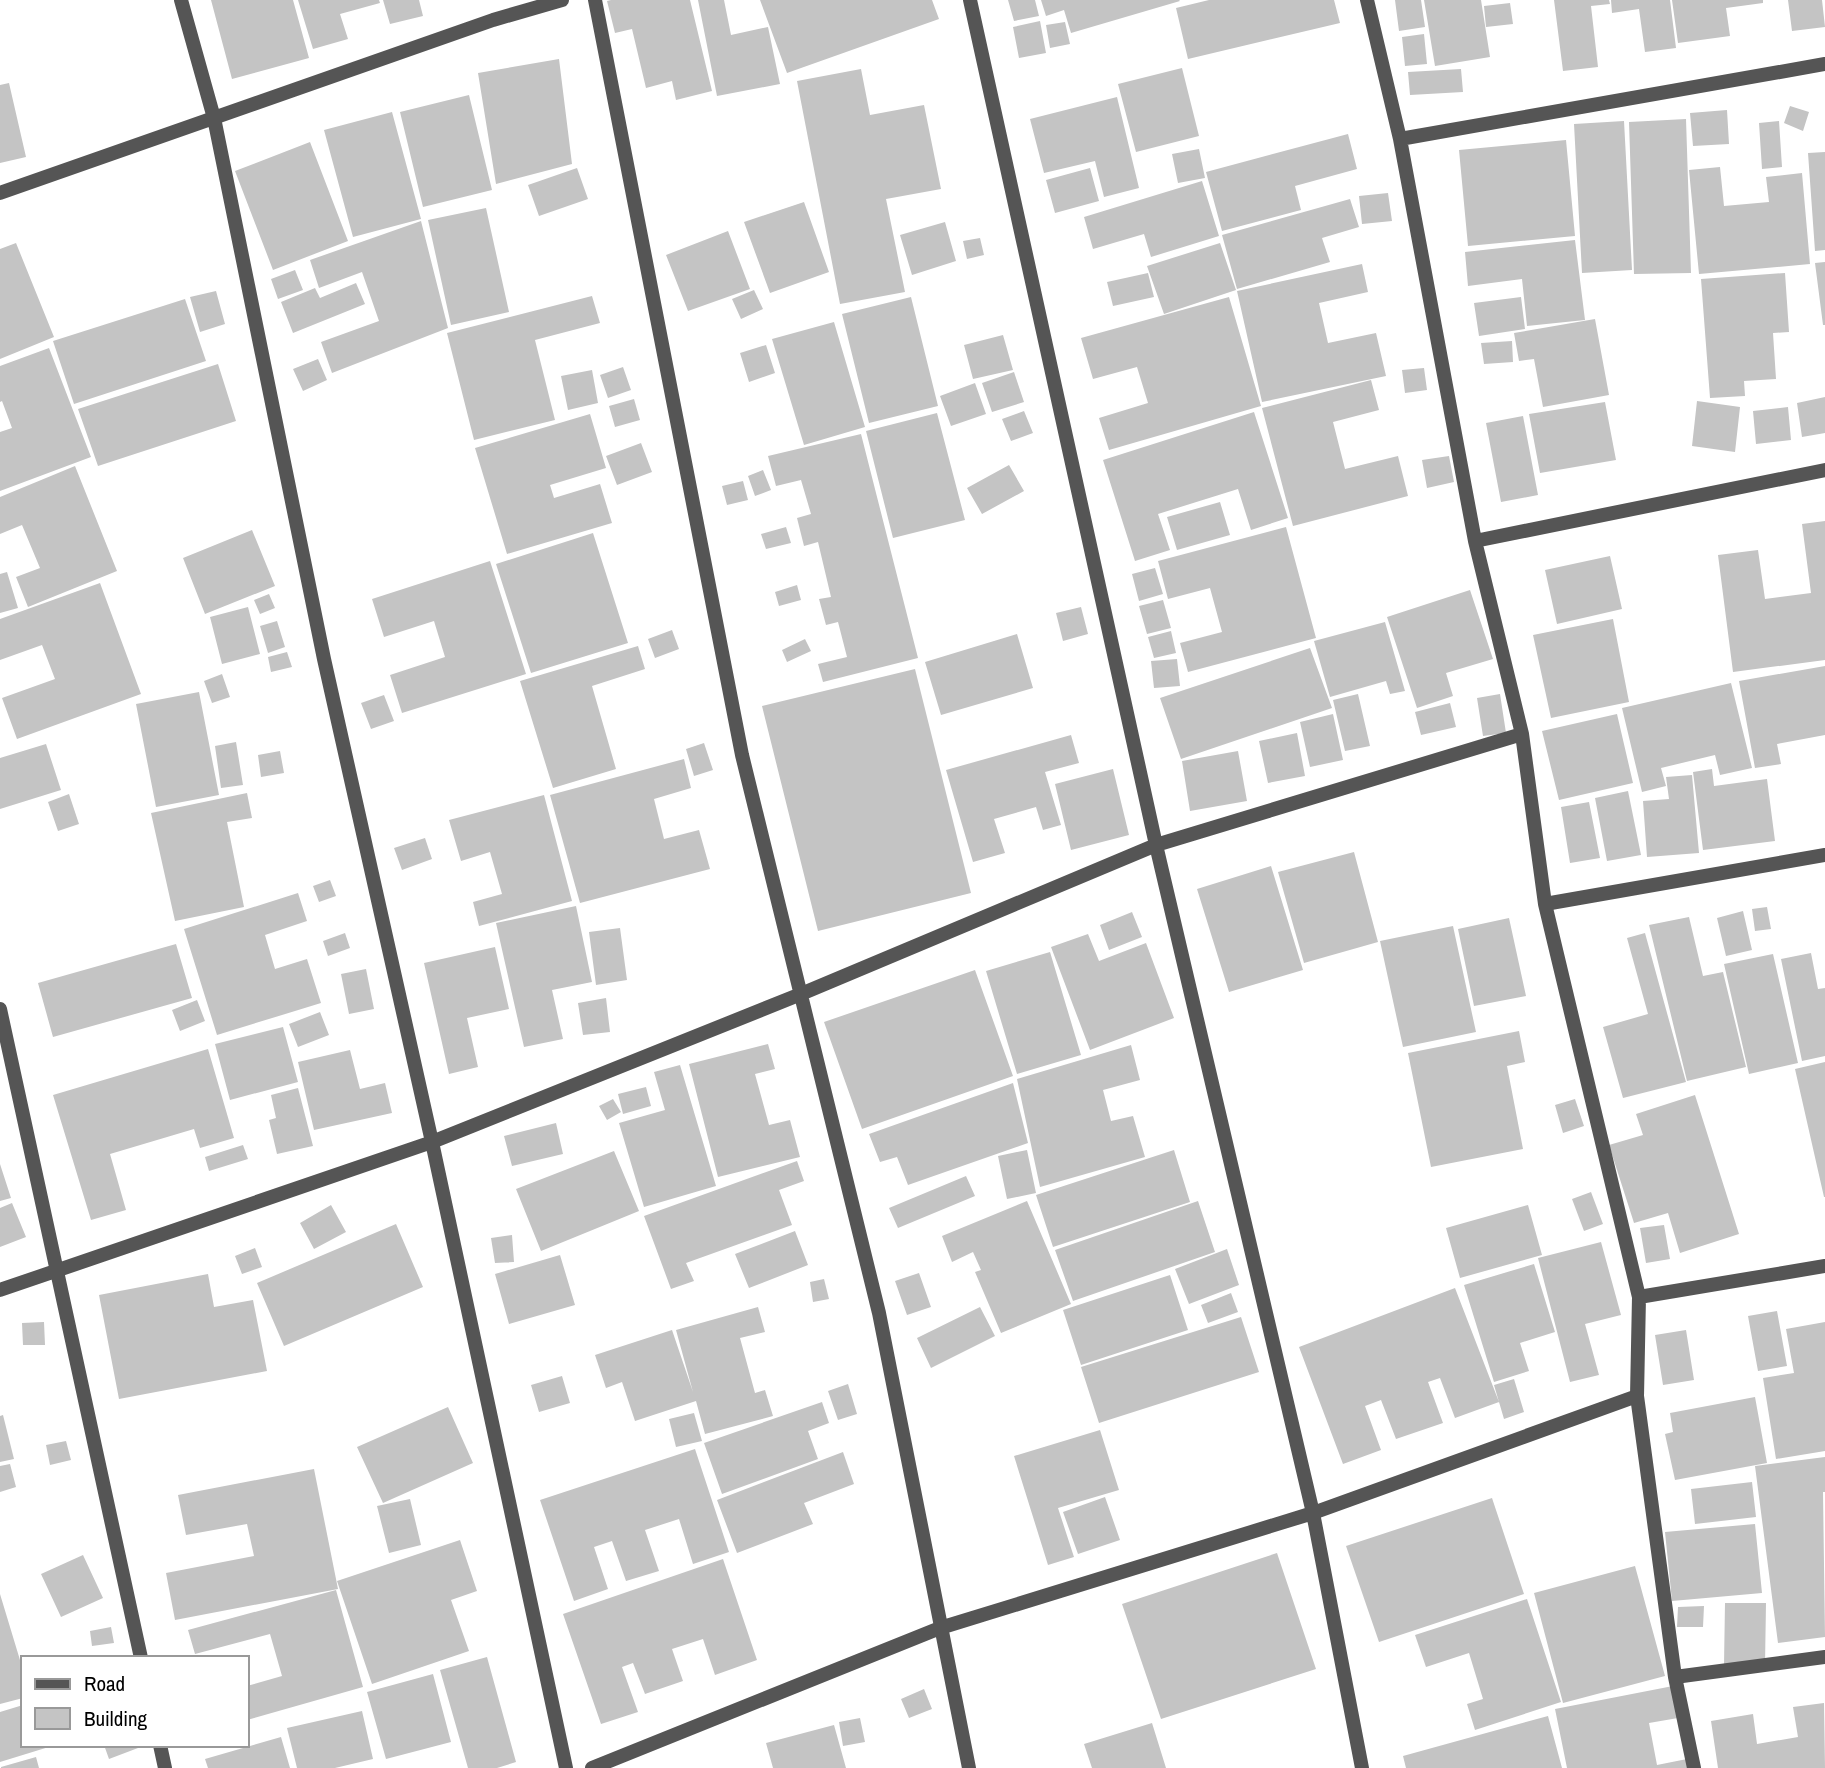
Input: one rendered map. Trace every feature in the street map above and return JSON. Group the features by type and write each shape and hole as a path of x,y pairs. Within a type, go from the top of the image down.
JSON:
{"street":[{"path":"181,0 214,118 324,659 432,1142 566,1768"},
{"path":"0,193 493,20 562,0"},
{"path":"595,0 742,755 878,1313 970,1768"},
{"path":"970,0 1156,845 1313,1513 1362,1768"},
{"path":"1367,0 1400,139 1475,541 1522,733 1545,904 1639,1297 1637,1396 1675,1677 1694,1768"},
{"path":"1400,139 1825,64"},
{"path":"1475,541 1825,470"},
{"path":"0,1290 432,1142 801,994 1156,845 1522,733"},
{"path":"1545,904 1825,855"},
{"path":"0,1009 141,1656"},
{"path":"1639,1297 1825,1266"},
{"path":"592,1768 940,1628 1313,1513 1637,1396"},
{"path":"1675,1677 1825,1657"},
{"path":"160,1747 165,1768"}],"building":[{"path":"211,0 293,0 309,58 232,79"},
{"path":"298,0 379,0 380,3 340,14 348,39 313,49"},
{"path":"383,0 419,0 423,16 390,24"},
{"path":"690,0 712,91 676,100 672,81 646,88 632,29 615,33 607,1"},
{"path":"698,0 724,0 731,35 768,27 780,84 717,96"},
{"path":"760,0 932,0 939,19 787,73"},
{"path":"1008,0 1035,0 1039,16 1014,21"},
{"path":"1041,0 1180,1 1071,33 1064,10 1046,16"},
{"path":"1209,0 1334,0 1340,23 1188,59 1176,8"},
{"path":"1395,0 1421,0 1425,27 1399,31"},
{"path":"1424,0 1481,0 1490,57 1435,66"},
{"path":"1554,0 1609,0 1610,4 1591,6 1598,67 1563,71"},
{"path":"1611,0 1670,0 1676,48 1645,52 1639,9 1612,13"},
{"path":"1672,0 1763,0 1763,3 1726,8 1730,36 1678,43"},
{"path":"1788,0 1822,0 1825,27 1792,31"},
{"path":"1510,3 1513,24 1486,27 1484,6"},
{"path":"1040,21 1046,53 1019,58 1013,27"},
{"path":"1065,22 1070,44 1050,48 1046,25"},
{"path":"1424,34 1427,64 1405,66 1402,37"},
{"path":"559,59 572,164 496,184 478,73"},
{"path":"1182,68 1199,136 1136,152 1118,84"},
{"path":"861,69 870,115 924,105 941,189 886,199 905,292 840,304 797,81"},
{"path":"1461,69 1463,92 1410,95 1408,72"},
{"path":"9,83 26,157 0,163 0,85"},
{"path":"469,95 492,190 423,207 400,112"},
{"path":"1117,97 1139,188 1104,197 1095,161 1044,173 1030,119"},
{"path":"1790,106 1809,112 1803,131 1784,123"},
{"path":"1727,110 1729,144 1693,146 1690,113"},
{"path":"392,112 421,219 353,237 324,130"},
{"path":"1686,119 1691,273 1634,274 1629,122"},
{"path":"1624,121 1632,270 1582,273 1574,124"},
{"path":"1779,121 1782,167 1762,169 1759,123"},
{"path":"1348,134 1357,169 1295,186 1301,210 1222,231 1206,172"},
{"path":"1566,140 1575,236 1468,246 1459,150"},
{"path":"310,142 348,241 273,270 235,171"},
{"path":"1199,149 1205,178 1178,183 1172,154"},
{"path":"1825,152 1825,250 1815,251 1808,153"},
{"path":"1720,167 1724,206 1769,202 1766,177 1802,173 1810,264 1699,274 1689,170"},
{"path":"577,168 588,199 539,216 528,185"},
{"path":"1090,168 1099,201 1055,213 1046,180"},
{"path":"1202,181 1219,236 1151,257 1144,234 1093,249 1084,217"},
{"path":"1388,193 1392,221 1362,224 1359,196"},
{"path":"1350,199 1359,227 1322,238 1330,262 1237,289 1222,235"},
{"path":"804,202 829,272 770,293 744,222"},
{"path":"486,208 509,312 451,325 428,220"},
{"path":"421,221 448,328 332,373 321,342 379,321 362,272 319,288 310,260"},
{"path":"945,222 956,261 912,275 900,235"},
{"path":"728,231 750,289 688,311 666,255"},
{"path":"980,238 984,255 967,259 963,241"},
{"path":"1575,240 1585,320 1527,326 1522,279 1468,286 1465,252"},
{"path":"16,243 54,337 0,359 0,249"},
{"path":"1220,243 1236,290 1164,314 1147,266"},
{"path":"1825,262 1825,325 1823,325 1815,263"},
{"path":"1362,264 1368,292 1319,303 1328,343 1376,333 1386,376 1262,402 1237,291"},
{"path":"295,270 303,290 278,299 271,279"},
{"path":"1148,273 1154,297 1113,306 1107,282"},
{"path":"1785,273 1789,332 1773,333 1776,379 1744,381 1745,396 1710,398 1701,279"},
{"path":"356,283 365,304 293,333 281,302 315,288 320,298"},
{"path":"754,290 763,309 741,319 732,299"},
{"path":"216,291 225,324 200,332 190,297"},
{"path":"592,296 600,323 535,340 555,420 474,440 447,333"},
{"path":"911,297 938,406 869,423 842,314"},
{"path":"1229,297 1261,406 1109,450 1099,418 1148,403 1137,367 1093,379 1081,338"},
{"path":"1521,297 1525,329 1479,336 1474,303"},
{"path":"185,299 206,361 74,404 53,341"},
{"path":"1595,319 1609,395 1543,407 1534,359 1519,361 1514,333"},
{"path":"834,322 865,427 804,445 772,339"},
{"path":"1003,335 1013,370 973,379 964,345"},
{"path":"1512,341 1513,362 1484,364 1481,343"},
{"path":"766,345 775,373 749,382 740,353"},
{"path":"49,348 91,457 0,491 0,432 12,428 2,401 0,402 0,366"},
{"path":"318,359 327,380 303,391 293,369"},
{"path":"218,364 236,421 98,466 78,409"},
{"path":"623,367 631,390 608,398 600,375"},
{"path":"1424,368 1427,390 1405,393 1402,370"},
{"path":"592,370 598,403 568,410 561,376"},
{"path":"1014,372 1024,402 992,412 982,383"},
{"path":"1371,380 1379,410 1333,422 1345,469 1398,456 1408,496 1293,526 1262,408"},
{"path":"975,383 986,414 951,426 940,396"},
{"path":"1825,397 1825,433 1802,437 1797,403"},
{"path":"634,399 640,420 615,427 609,406"},
{"path":"1697,401 1740,407 1735,452 1692,446"},
{"path":"1605,402 1616,460 1540,473 1529,414"},
{"path":"1788,407 1791,440 1756,444 1753,411"},
{"path":"1024,411 1033,433 1011,441 1002,419"},
{"path":"1254,412 1288,518 1251,530 1238,489 1158,514 1170,550 1135,561 1103,460"},
{"path":"937,413 965,520 893,538 866,431"},
{"path":"590,414 606,468 550,485 554,498 600,484 612,523 507,554 475,448"},
{"path":"1523,416 1538,495 1501,502 1486,423"},
{"path":"861,434 918,658 823,682 818,664 847,657 838,622 826,625 819,599 831,597 818,542 804,546 797,518 811,514 801,480 776,486 768,456"},
{"path":"641,443 652,472 617,485 606,456"},
{"path":"1449,456 1454,482 1427,488 1422,460"},
{"path":"1009,465 1024,491 982,514 967,488"},
{"path":"75,466 117,571 28,607 16,577 40,568 22,525 0,534 0,497"},
{"path":"763,470 771,490 755,496 748,476"},
{"path":"743,481 748,500 727,505 722,486"},
{"path":"1220,502 1230,535 1177,550 1167,517"},
{"path":"1825,521 1825,660 1733,672 1718,555 1758,550 1765,599 1811,593 1802,524"},
{"path":"786,527 791,543 766,549 761,534"},
{"path":"1286,527 1316,638 1188,672 1180,643 1222,632 1210,588 1168,599 1158,561"},
{"path":"252,530 275,586 205,614 183,558"},
{"path":"593,533 628,643 531,673 496,564"},
{"path":"1610,556 1622,609 1557,624 1545,570"},
{"path":"490,561 526,674 402,713 390,675 445,657 434,621 384,637 372,599"},
{"path":"1155,568 1163,594 1139,601 1132,574"},
{"path":"7,572 18,608 0,613 0,574"},
{"path":"100,583 141,694 17,739 2,698 55,679 42,645 0,660 0,619"},
{"path":"797,585 801,600 779,606 775,592"},
{"path":"1470,590 1493,659 1446,673 1453,696 1417,708 1387,617"},
{"path":"269,594 275,608 260,614 254,600"},
{"path":"1163,600 1171,628 1147,634 1139,606"},
{"path":"248,607 260,654 222,664 210,617"},
{"path":"1081,607 1088,634 1063,641 1056,613"},
{"path":"1613,619 1629,702 1551,718 1533,635"},
{"path":"277,621 285,647 268,653 260,626"},
{"path":"1385,622 1405,691 1390,694 1386,681 1330,697 1314,641"},
{"path":"672,630 679,649 655,658 648,639"},
{"path":"1171,631 1176,653 1154,658 1148,637"},
{"path":"1017,634 1033,688 941,715 925,662"},
{"path":"805,639 811,651 787,662 782,650"},
{"path":"638,646 645,669 592,686 616,769 553,788 520,681"},
{"path":"1310,648 1332,708 1181,759 1160,698"},
{"path":"287,652 292,667 271,672 268,657"},
{"path":"1177,659 1180,686 1154,688 1151,661"},
{"path":"1825,666 1825,735 1777,744 1781,764 1755,768 1739,681"},
{"path":"915,669 971,893 818,931 762,706"},
{"path":"222,674 230,697 212,703 204,681"},
{"path":"1731,683 1752,768 1720,775 1715,755 1661,768 1666,786 1642,792 1622,708"},
{"path":"199,692 219,795 156,807 136,704"},
{"path":"1358,694 1370,746 1345,751 1333,700"},
{"path":"1500,694 1506,733 1483,736 1477,698"},
{"path":"384,695 394,721 371,729 361,703"},
{"path":"1450,703 1456,727 1421,735 1415,712"},
{"path":"1333,714 1343,760 1310,767 1300,722"},
{"path":"1617,714 1633,783 1559,800 1542,731"},
{"path":"1297,733 1305,776 1268,783 1259,741"},
{"path":"1071,735 1079,763 1045,772 1061,825 1043,830 1036,807 994,819 1005,853 973,862 946,770"},
{"path":"236,742 243,785 221,788 215,746"},
{"path":"704,743 713,770 694,776 686,749"},
{"path":"46,744 61,790 0,809 0,758"},
{"path":"280,751 284,773 261,777 258,755"},
{"path":"1238,751 1247,801 1190,811 1182,761"},
{"path":"684,759 691,788 654,799 664,839 699,830 710,869 580,903 550,795"},
{"path":"1113,769 1129,835 1071,850 1055,784"},
{"path":"1712,769 1714,786 1767,779 1775,841 1703,850 1693,772"},
{"path":"1692,775 1699,853 1647,857 1643,801 1669,799 1666,777"},
{"path":"1628,791 1641,855 1607,861 1595,798"},
{"path":"247,793 252,818 227,822 244,907 175,921 151,813"},
{"path":"69,794 79,824 58,831 48,802"},
{"path":"544,795 572,901 479,926 473,902 502,894 490,852 461,861 449,820"},
{"path":"1589,802 1600,858 1570,863 1561,807"},
{"path":"425,838 432,859 402,870 394,848"},
{"path":"1354,852 1378,942 1304,963 1278,872"},
{"path":"1271,866 1303,970 1229,992 1197,889"},
{"path":"330,880 336,896 319,902 313,886"},
{"path":"298,893 307,921 265,935 275,969 307,959 321,1003 217,1035 184,929"},
{"path":"576,906 592,982 552,990 563,1039 524,1047 496,923"},
{"path":"1767,907 1771,929 1755,931 1752,909"},
{"path":"1743,911 1752,950 1726,956 1717,918"},
{"path":"1132,912 1142,937 1109,950 1100,925"},
{"path":"1689,917 1703,976 1723,972 1746,1067 1687,1081 1649,925"},
{"path":"1509,918 1526,996 1474,1006 1458,929"},
{"path":"1453,926 1476,1032 1403,1047 1380,941"},
{"path":"620,928 627,980 596,985 589,932"},
{"path":"345,933 350,948 328,956 323,941"},
{"path":"1645,933 1686,1082 1623,1098 1603,1027 1648,1014 1627,938"},
{"path":"1088,934 1099,961 1146,943 1174,1018 1090,1050 1051,947"},
{"path":"176,944 192,998 53,1037 38,983"},
{"path":"495,947 509,1009 467,1018 478,1067 449,1074 424,963"},
{"path":"1050,952 1081,1055 1017,1074 986,971"},
{"path":"1811,953 1818,989 1825,988 1825,1056 1802,1061 1781,959"},
{"path":"1773,954 1798,1063 1749,1074 1724,964"},
{"path":"366,969 374,1009 349,1014 341,974"},
{"path":"975,970 1013,1076 862,1129 824,1022"},
{"path":"606,998 610,1032 583,1035 578,1003"},
{"path":"197,1000 205,1021 180,1031 172,1010"},
{"path":"320,1012 329,1035 298,1047 289,1024"},
{"path":"283,1027 298,1082 230,1100 215,1044"},
{"path":"1519,1031 1525,1062 1507,1066 1523,1149 1431,1167 1408,1053"},
{"path":"768,1044 775,1069 755,1074 769,1125 790,1120 800,1157 718,1177 689,1064"},
{"path":"1131,1045 1140,1080 1103,1090 1111,1121 1133,1116 1145,1157 1040,1187 1017,1079"},
{"path":"208,1049 234,1138 200,1148 194,1129 110,1154 126,1210 91,1220 53,1095"},
{"path":"350,1050 360,1089 385,1083 392,1113 314,1130 298,1062"},
{"path":"1825,1062 1825,1197 1824,1197 1795,1069"},
{"path":"680,1065 716,1186 644,1207 619,1123 665,1110 654,1072"},
{"path":"1013,1083 1028,1143 908,1185 897,1157 880,1162 869,1134"},
{"path":"646,1087 651,1106 623,1114 618,1094"},
{"path":"298,1088 313,1146 277,1154 269,1120 276,1118 271,1095"},
{"path":"1695,1095 1739,1234 1680,1253 1668,1213 1634,1223 1609,1145 1643,1135 1636,1114"},
{"path":"613,1099 621,1112 607,1120 599,1106"},
{"path":"1575,1099 1584,1126 1563,1133 1555,1105"},
{"path":"556,1123 563,1154 512,1166 504,1136"},
{"path":"243,1145 248,1159 209,1171 205,1157"},
{"path":"1027,1150 1036,1193 1007,1199 998,1156"},
{"path":"1174,1150 1190,1202 1053,1247 1036,1195"},
{"path":"614,1151 639,1211 541,1251 516,1189"},
{"path":"797,1161 804,1181 779,1190 792,1225 686,1263 694,1281 671,1289 644,1216"},
{"path":"0,1164 11,1198 0,1201"},
{"path":"966,1176 975,1196 898,1228 889,1208"},
{"path":"1591,1192 1603,1224 1584,1231 1572,1199"},
{"path":"1027,1201 1071,1304 1001,1333 975,1272 981,1270 973,1252 952,1262 942,1236"},
{"path":"1198,1201 1215,1252 1073,1301 1055,1250"},
{"path":"12,1203 26,1237 0,1247 0,1208"},
{"path":"331,1205 346,1232 314,1249 300,1223"},
{"path":"1528,1205 1542,1255 1460,1278 1446,1228"},
{"path":"396,1224 423,1287 284,1346 257,1283"},
{"path":"1664,1225 1670,1259 1646,1263 1640,1228"},
{"path":"795,1231 808,1265 749,1288 735,1254"},
{"path":"512,1235 514,1262 495,1263 491,1238"},
{"path":"1601,1242 1621,1315 1585,1324 1599,1375 1570,1382 1538,1258"},
{"path":"255,1248 262,1267 242,1274 235,1256"},
{"path":"1227,1249 1239,1285 1189,1304 1175,1269"},
{"path":"560,1255 575,1305 509,1324 495,1274"},
{"path":"1534,1264 1555,1332 1520,1343 1529,1371 1494,1382 1464,1285"},
{"path":"919,1273 931,1307 907,1315 895,1281"},
{"path":"208,1274 214,1307 253,1300 267,1371 119,1399 99,1295"},
{"path":"1170,1275 1188,1330 1081,1365 1063,1310"},
{"path":"824,1279 829,1299 813,1302 810,1282"},
{"path":"1455,1288 1499,1402 1455,1418 1440,1378 1428,1382 1443,1423 1396,1439 1381,1400 1365,1406 1381,1450 1343,1464 1299,1347"},
{"path":"1231,1293 1238,1312 1208,1323 1201,1305"},
{"path":"758,1307 765,1332 740,1338 755,1393 765,1390 773,1416 705,1434 696,1401 635,1421 622,1382 606,1388 595,1355 672,1330 693,1392 676,1330"},
{"path":"980,1307 995,1336 931,1368 917,1338"},
{"path":"1777,1311 1787,1366 1758,1371 1748,1316"},
{"path":"1241,1317 1259,1372 1099,1423 1081,1367"},
{"path":"44,1322 45,1345 23,1345 22,1323"},
{"path":"1825,1322 1825,1451 1776,1459 1763,1378 1794,1373 1786,1329"},
{"path":"1686,1330 1694,1380 1663,1385 1655,1335"},
{"path":"562,1376 570,1403 539,1412 531,1385"},
{"path":"1514,1379 1524,1412 1504,1419 1494,1385"},
{"path":"848,1384 857,1414 838,1420 828,1391"},
{"path":"1755,1397 1767,1463 1675,1480 1665,1434 1673,1432 1670,1413"},
{"path":"822,1402 829,1423 808,1431 818,1459 722,1494 704,1443"},
{"path":"448,1407 473,1463 383,1503 357,1447"},
{"path":"694,1413 702,1441 676,1447 669,1419"},
{"path":"3,1415 14,1459 0,1462 0,1416"},
{"path":"1100,1430 1119,1490 1058,1508 1074,1557 1048,1565 1014,1456"},
{"path":"66,1441 71,1460 50,1465 46,1445"},
{"path":"695,1449 729,1552 693,1564 679,1519 645,1530 659,1571 626,1581 612,1541 594,1547 608,1589 574,1601 540,1500"},
{"path":"843,1452 854,1484 804,1503 813,1524 737,1553 717,1500"},
{"path":"1825,1457 1825,1637 1778,1643 1755,1466"},
{"path":"10,1464 16,1487 0,1492 0,1466"},
{"path":"314,1469 338,1589 175,1620 166,1573 254,1556 247,1524 186,1535 178,1495"},
{"path":"1752,1482 1756,1517 1695,1524 1691,1489"},
{"path":"1105,1497 1120,1540 1078,1554 1063,1512"},
{"path":"1492,1498 1524,1594 1379,1642 1346,1546"},
{"path":"410,1499 421,1545 389,1553 377,1506"},
{"path":"1755,1524 1762,1593 1672,1601 1665,1532"},
{"path":"460,1540 477,1591 451,1600 469,1651 372,1684 337,1581"},
{"path":"1277,1553 1316,1669 1161,1719 1122,1604"},
{"path":"83,1555 103,1598 61,1617 41,1574"},
{"path":"723,1559 757,1660 715,1675 703,1639 672,1649 683,1681 645,1694 633,1663 622,1667 638,1712 601,1724 563,1614"},
{"path":"1635,1566 1665,1676 1563,1703 1534,1593"},
{"path":"336,1590 363,1687 248,1720 248,1686 282,1676 270,1634 195,1654 188,1630"},
{"path":"0,1594 21,1663 21,1699 0,1704"},
{"path":"1527,1599 1561,1702 1475,1730 1467,1704 1483,1699 1469,1653 1426,1667 1415,1635"},
{"path":"1725,1603 1766,1603 1765,1665 1724,1665"},
{"path":"1704,1606 1703,1627 1677,1627 1678,1607"},
{"path":"111,1627 114,1643 92,1646 90,1631"},
{"path":"487,1657 516,1762 497,1768 468,1768 440,1670"},
{"path":"433,1674 451,1742 386,1759 367,1692"},
{"path":"1673,1686 1678,1718 1649,1723 1657,1765 1687,1759 1689,1768 1567,1768 1555,1709"},
{"path":"924,1689 932,1709 909,1718 901,1699"},
{"path":"1824,1703 1825,1768 1718,1768 1711,1721 1753,1714 1757,1744 1798,1737 1793,1707"},
{"path":"21,1706 21,1747 49,1747 0,1762 0,1712"},
{"path":"362,1711 373,1759 335,1768 297,1768 287,1728"},
{"path":"1548,1716 1562,1768 1406,1768 1403,1756"},
{"path":"860,1718 865,1742 843,1746 839,1722"},
{"path":"1152,1723 1166,1768 1092,1768 1084,1744"},
{"path":"834,1725 846,1768 773,1768 766,1743"},
{"path":"281,1737 290,1768 208,1768 205,1759"},
{"path":"105,1747 138,1747 138,1748 109,1759"},
{"path":"36,1757 39,1768 1,1768 1,1767"}]}
